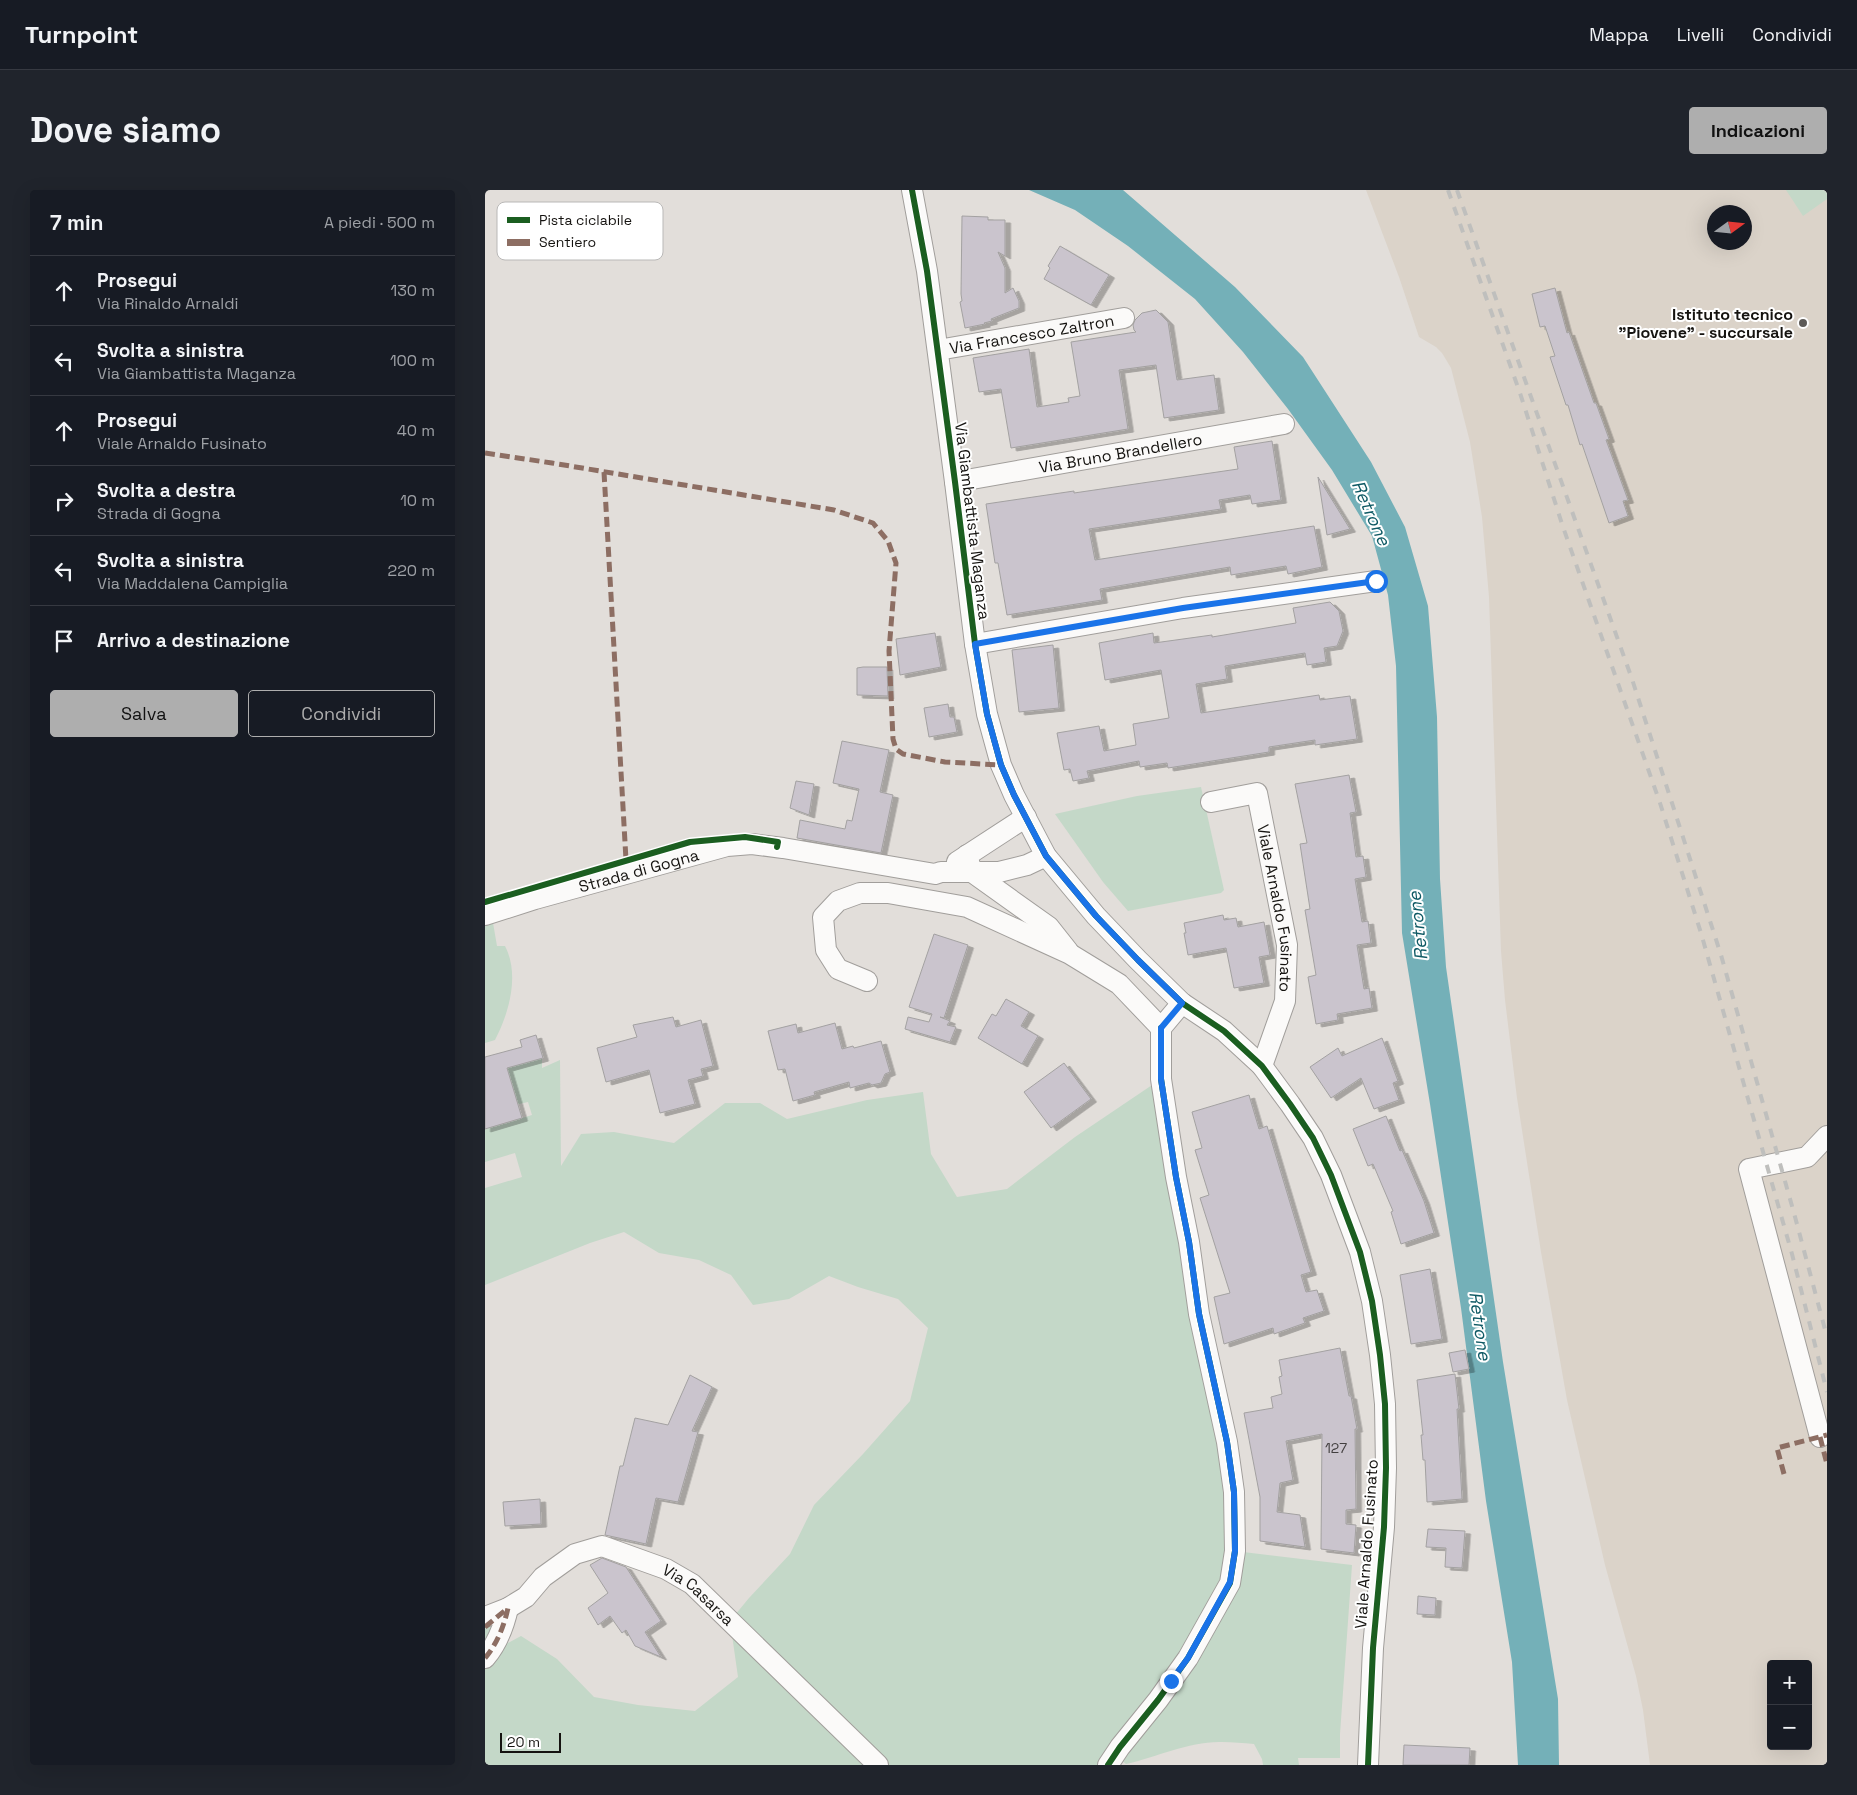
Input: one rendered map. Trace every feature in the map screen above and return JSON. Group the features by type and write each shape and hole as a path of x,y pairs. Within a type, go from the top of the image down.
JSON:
{"street":[{"name":"Via Giambattista Maganza","path":"912,190 927,271 975,644 987,714 1001,765 1014,795 1046,856 1096,916"},
{"name":"Via Francesco Zaltron","path":"938,350 1125,318"},
{"name":"Via Bruno Brandellero","path":"955,482 1284,424"},
{"path":"975,644 1183,608 1376,581"},
{"name":"Viale Arnaldo Fusinato","path":"1211,802 1257,793 1287,945 1285,1001 1262,1066"},
{"name":"Strada di Gogna","path":"485,915 535,899 727,846 752,844 783,848 935,874 969,864 1026,817"},
{"path":"969,864 999,872 1027,865 1046,856"},
{"path":"969,864 1049,927 1070,954"},
{"path":"867,982 838,969 826,950 823,917 838,901 860,893 888,893 967,907 1070,954 1119,984 1161,1028"},
{"name":"Viale Arnaldo Fusinato","path":"1096,916 1182,1003 1224,1031 1262,1066 1313,1138 1331,1175 1360,1252 1372,1300 1385,1404 1386,1478 1384,1527 1373,1648 1368,1765"},
{"path":"1108,1765 1188,1658 1230,1582 1235,1551 1234,1492 1227,1442 1199,1314 1189,1242 1176,1177 1161,1079 1161,1028 1182,1003"},
{"path":"1820,1437 1749,1169 1807,1158 1827,1136"},
{"name":"Via Casarsa","path":"485,1617 508,1608 525,1597 543,1578 575,1554 602,1546 666,1569 692,1584 878,1765"},
{"path":"485,1658 504,1624 508,1608"}],"shaded area":[{"path":"1366,190 1827,190 1827,1765 1650,1765 1643,1710 1636,1676 1605,1565 1567,1400 1517,1098 1501,951 1489,597 1482,517 1470,442 1451,368 1436,347 1419,337 1399,277"}],"green space":[{"path":"1786,190 1827,190 1827,199 1803,216"},
{"path":"1201,787 1224,890 1221,893 1128,911 1103,882 1055,814 1137,796"},
{"path":"492,917 497,946 505,946 509,957 512,981 505,1018 495,1040 485,1043 485,919"},
{"path":"542,1058 542,1068 560,1060 561,1166 581,1134 614,1132 674,1143 725,1103 760,1103 787,1119 867,1100 923,1092 931,1154 957,1197 1007,1189 1075,1137 1161,1079 1235,1551 1352,1565 1340,1758 1298,1758 1299,1765 1263,1765 1254,1744 1210,1742 1126,1764 1120,1759 1108,1765 485,1765 485,1617 508,1608 491,1652 521,1636 557,1659 594,1697 638,1705 695,1711 738,1677 730,1621 790,1554 814,1505 910,1401 928,1328 898,1299 829,1276 789,1299 753,1305 731,1275 699,1260 659,1253 624,1232 590,1243 485,1285 485,1188 522,1177 515,1153 485,1162 485,1129 532,1115 528,1102 515,1105 505,1061"}],"water":[{"name":"Retrone","path":"1029,190 1123,190 1235,287 1303,357 1371,462 1405,527 1428,606 1437,717 1440,879 1446,967 1503,1362 1558,1699 1559,1765 1518,1765 1512,1662 1486,1501 1461,1308 1402,933 1396,666 1388,595 1372,536 1332,470 1288,409 1243,352 1195,299 1128,246 1075,210"}],"building":[{"path":"962,216 988,217 988,220 1005,220 1005,256 998,252 1005,268 1005,293 1013,288 1019,301 1019,308 991,319 992,321 985,324 965,328 960,302 962,301"},
{"path":"1060,246 1109,275 1091,305 1044,279 1050,268 1048,266"},
{"path":"1555,288 1567,333 1569,332 1594,403 1596,403 1609,439 1606,440 1628,500 1623,501 1628,516 1609,523 1582,444 1580,445 1568,405 1566,405 1550,357 1555,356 1545,326 1540,327 1532,294"},
{"path":"1156,310 1168,322 1177,380 1214,375 1219,410 1164,418 1156,365 1119,370 1128,429 1011,448 1001,389 979,392 973,358 1029,349 1037,407 1069,402 1068,398 1080,396 1071,342 1136,332 1133,325 1135,320 1142,313"},
{"path":"1272,441 1281,500 1252,504 1250,495 1219,500 1221,509 1089,529 1095,560 1314,526 1322,567 1288,574 1286,566 1231,575 1230,567 1100,589 1102,600 1007,615 998,563 995,563 986,504 1238,469 1234,447"},
{"path":"1318,477 1350,529 1327,535"},
{"path":"1330,602 1339,611 1343,631 1337,646 1324,648 1326,662 1307,665 1305,653 1225,666 1227,679 1196,684 1201,713 1319,695 1320,700 1350,696 1357,739 1315,745 1315,740 1269,747 1269,752 1168,768 1167,763 1140,767 1139,761 1087,771 1089,778 1073,781 1070,769 1064,770 1057,733 1099,726 1104,751 1136,745 1133,724 1169,718 1161,670 1105,680 1099,643 1153,633 1154,643 1212,635 1212,637 1296,623 1293,608"},
{"path":"935,633 941,667 900,675 896,639"},
{"path":"1053,645 1059,708 1019,712 1012,650"},
{"path":"887,667 888,696 857,695 857,668"},
{"path":"948,704 950,717 954,717 957,732 929,737 924,708"},
{"path":"842,741 889,750 880,792 893,795 881,853 797,838 800,820 845,829 847,820 852,821 859,789 833,783"},
{"path":"1349,775 1356,812 1350,813 1356,857 1363,856 1366,877 1355,879 1362,922 1368,921 1371,943 1357,945 1364,989 1369,988 1372,1008 1337,1014 1338,1020 1316,1024 1308,977 1316,975 1305,910 1310,909 1300,844 1307,843 1295,784"},
{"path":"796,781 814,784 809,815 790,808"},
{"path":"1223,915 1224,920 1236,918 1238,927 1264,922 1270,955 1259,957 1264,983 1234,988 1226,948 1188,955 1184,923"},
{"path":"934,934 968,945 944,1018 940,1017 950,1021 947,1025 956,1027 950,1042 905,1029 908,1017 929,1022 932,1014 909,1007"},
{"path":"1006,999 1029,1012 1021,1026 1038,1036 1022,1064 978,1038 992,1014 996,1016"},
{"path":"673,1017 676,1027 701,1020 713,1066 701,1069 703,1076 688,1080 695,1104 660,1113 649,1070 606,1082 597,1048 637,1037 633,1025"},
{"path":"835,1023 842,1049 881,1041 890,1072 885,1074 881,1083 872,1085 869,1083 850,1088 849,1082 814,1092 815,1095 793,1101 785,1069 778,1070 768,1031 796,1024 798,1033"},
{"path":"536,1035 543,1058 507,1068 522,1118 485,1129 485,1057 522,1047 520,1040"},
{"path":"1382,1038 1398,1081 1393,1083 1399,1100 1374,1109 1361,1078 1331,1098 1310,1067 1338,1048 1342,1056"},
{"path":"1064,1063 1091,1099 1051,1128 1024,1092"},
{"path":"1249,1095 1259,1129 1267,1126 1311,1272 1301,1275 1306,1292 1317,1290 1324,1311 1303,1318 1305,1323 1274,1334 1273,1328 1224,1344 1214,1297 1230,1293 1200,1198 1209,1195 1195,1150 1202,1148 1192,1112"},
{"path":"1386,1116 1400,1151 1402,1150 1424,1201 1434,1233 1401,1244 1391,1212 1393,1211 1373,1164 1368,1166 1353,1129"},
{"path":"1430,1269 1442,1339 1411,1344 1400,1275"},
{"path":"1340,1348 1357,1429 1355,1429 1356,1509 1346,1510 1346,1524 1356,1525 1354,1553 1321,1549 1322,1434 1286,1441 1293,1480 1280,1483 1277,1512 1300,1515 1305,1547 1260,1541 1260,1497 1244,1413 1273,1408 1271,1397 1282,1394 1279,1377 1282,1376 1279,1360"},
{"path":"1465,1350 1469,1369 1453,1372 1449,1353"},
{"path":"1455,1374 1459,1409 1457,1409 1462,1499 1427,1502 1417,1380"},
{"path":"690,1375 712,1387 692,1431 698,1432 678,1502 656,1498 646,1544 605,1535 620,1466 623,1466 635,1418 668,1425"},
{"path":"540,1499 541,1524 505,1526 503,1502"},
{"path":"1428,1529 1465,1531 1462,1568 1445,1567 1446,1548 1426,1547"},
{"path":"602,1558 626,1567 661,1621 645,1632 661,1657 635,1646 626,1630 622,1633 610,1616 598,1625 588,1608 608,1593 590,1565"},
{"path":"1418,1596 1436,1598 1435,1615 1417,1614"},
{"path":"1404,1745 1470,1748 1469,1765 1403,1765"}],"railway":[{"path":"1448,190 1520,393 1563,527 1660,803 1701,933 1792,1254 1827,1392"},
{"path":"1457,190 1632,679 1721,955 1827,1337"}],"marked path":[{"path":"485,453 834,510 873,523 888,541 896,563 889,651 893,739 896,749 903,754 945,762 1001,765"},
{"path":"604,472 626,860"},
{"path":"1784,1474 1777,1448 1827,1435"},
{"path":"1820,1437 1827,1464"},
{"path":"485,1627 508,1608"},
{"path":"485,1658 499,1634 508,1608"}],"cycle path":[{"path":"912,190 927,271 975,644 987,714 1001,765 1014,795 1046,856 1096,916 1182,1003 1224,1031 1262,1066 1313,1138 1331,1175 1360,1252 1372,1301 1380,1355 1385,1404 1386,1468 1384,1527 1373,1648 1368,1765"},
{"path":"485,902 690,842 745,837 778,842 777,847"},
{"path":"1108,1765 1188,1658 1230,1583 1235,1551 1234,1492 1227,1442 1199,1314 1189,1242 1176,1177 1161,1079 1161,1028"}],"place":[{"name":"Istituto tecnico \"Piovene\" - succursale","path":"1803,323"}],"route":[{"path":"1171,1681 1188,1658 1230,1582 1235,1551 1234,1492 1227,1442 1199,1314 1189,1242 1176,1177 1161,1079 1161,1028 1182,1003 1096,916 1046,856 1014,795 1001,765 987,714 975,644 1183,608 1376,581"}]}
